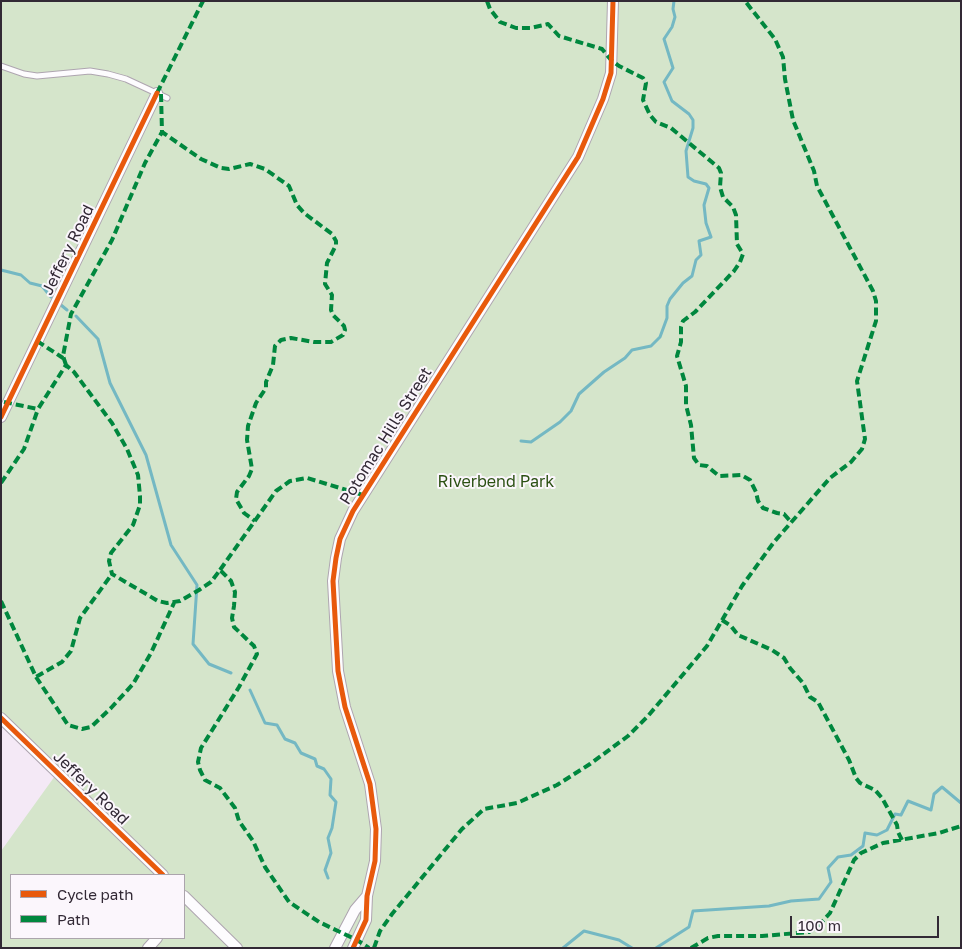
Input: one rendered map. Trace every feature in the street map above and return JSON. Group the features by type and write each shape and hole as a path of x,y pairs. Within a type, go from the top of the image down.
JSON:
{"street":[{"name":"Potomac Hills Street","path":"353,948 366,920 367,896 375,861 376,829 370,784 345,707 338,671 334,581 340,539 353,511 578,157 603,99 610,73 613,1"},
{"name":"Jeffery Road","path":"1,417 157,93"},
{"name":"Jeffery Road","path":"1,718 161,874"},
{"name":"Potomac Hills Street","path":"335,948 355,910 367,896"},
{"path":"186,901 237,948"}],"lane":[{"path":"1,66 24,74 37,76 90,71 108,74 126,78 168,98"}],"green space":[{"name":"Riverbend Park","path":"1,1 961,1 961,948 1,948 1,851 60,769 1,712"}],"waterway":[{"path":"521,441 531,442 560,422 571,411 579,394 604,372 625,358 632,350 651,346 660,337 667,318 667,306 670,299 683,283 692,276 696,260 701,255 699,241 711,237 706,223 704,205 709,188 706,184 694,181 688,177 686,151 693,128 693,120 689,114 672,101 664,82 673,68 664,39 672,27 675,17 674,1"},
{"path":"1,270 21,275 30,283 42,286 51,297"},
{"path":"61,305 67,310"},
{"path":"76,316 98,339 110,383 146,455 171,545 197,585 193,644 209,664 231,673"},
{"path":"250,690 265,723 277,725 285,739 295,743 301,753 315,759 317,766 324,769 331,779 330,795 336,802 332,828 328,838 331,853 325,870 328,878"},
{"path":"656,948 689,927 693,911 769,906 791,901 819,899 831,882 828,868 838,857 851,855 863,846 865,833 877,835 887,830 895,814 901,815 908,801 931,810 934,794 942,787 961,803"},
{"path":"563,948 584,931 619,940 632,948"}],"marked path":[{"path":"157,93 203,1"},
{"path":"487,1 490,9 500,22 516,28 531,28 548,24 559,36 602,49 619,66 643,78 646,83 643,100 650,115 656,122 671,128 719,168 721,173 720,187 723,197 733,207 736,215 737,244 743,254 734,271 695,312 683,321 681,327 681,342 677,356 686,386 686,405 691,425 694,458 699,465 707,466 719,476 741,475 750,480 758,501 763,508 784,514 791,522"},
{"path":"374,948 380,931 392,914 462,829 484,809 517,803 557,785 628,736 648,716 707,646 742,586 774,542 830,478 851,462 862,449 865,439 857,381 876,321 876,301 873,291 817,186 814,171 793,120 783,57 775,39 745,1"},
{"path":"161,94 162,132 201,159 221,168 229,169 250,164 265,169 289,186 297,205 304,213 332,234 336,241 336,245 327,263 325,284 332,295 331,310 333,315 344,326 345,330 343,335 331,342 314,342 291,338 281,340 275,346 273,365 266,382 266,388 256,403 248,426 247,440 252,469 237,492 236,499 244,513 255,521"},
{"path":"66,365 63,356 71,314 112,240 145,163 162,132"},
{"path":"37,341 63,358"},
{"path":"4,402 38,409 66,365 74,372 112,423 127,449 138,475 140,496 140,505 133,525 111,553 109,561 112,574 158,601 167,603 180,601 199,590 211,582 220,570 231,581 235,592 232,618 234,627 254,646 257,654 201,748 198,762 200,770 205,780 220,788 235,808 239,821 253,841 265,867 289,902 319,922 357,940 369,948"},
{"path":"1,483 24,449 38,409"},
{"path":"220,570 276,491 290,481 307,478 363,495"},
{"path":"1,601 36,677 62,662 71,651 80,618 112,574"},
{"path":"36,677 68,725 82,729 91,727 133,684 151,653 174,603"},
{"path":"722,620 731,626 738,635 772,650 784,658 803,683 810,697 818,702 849,760 856,778 860,783 875,790 882,798 897,825 902,840"},
{"path":"691,948 708,938 718,936 762,936 809,932 819,925 830,913 854,860 861,853 883,843 939,833 961,826"}],"cycle path":[{"path":"353,948 366,920 367,896 375,861 376,829 370,784 345,707 338,671 333,581 340,539 353,511 578,157 603,99 611,73 613,1"},
{"path":"1,417 157,93"},
{"path":"1,718 162,874"}]}
